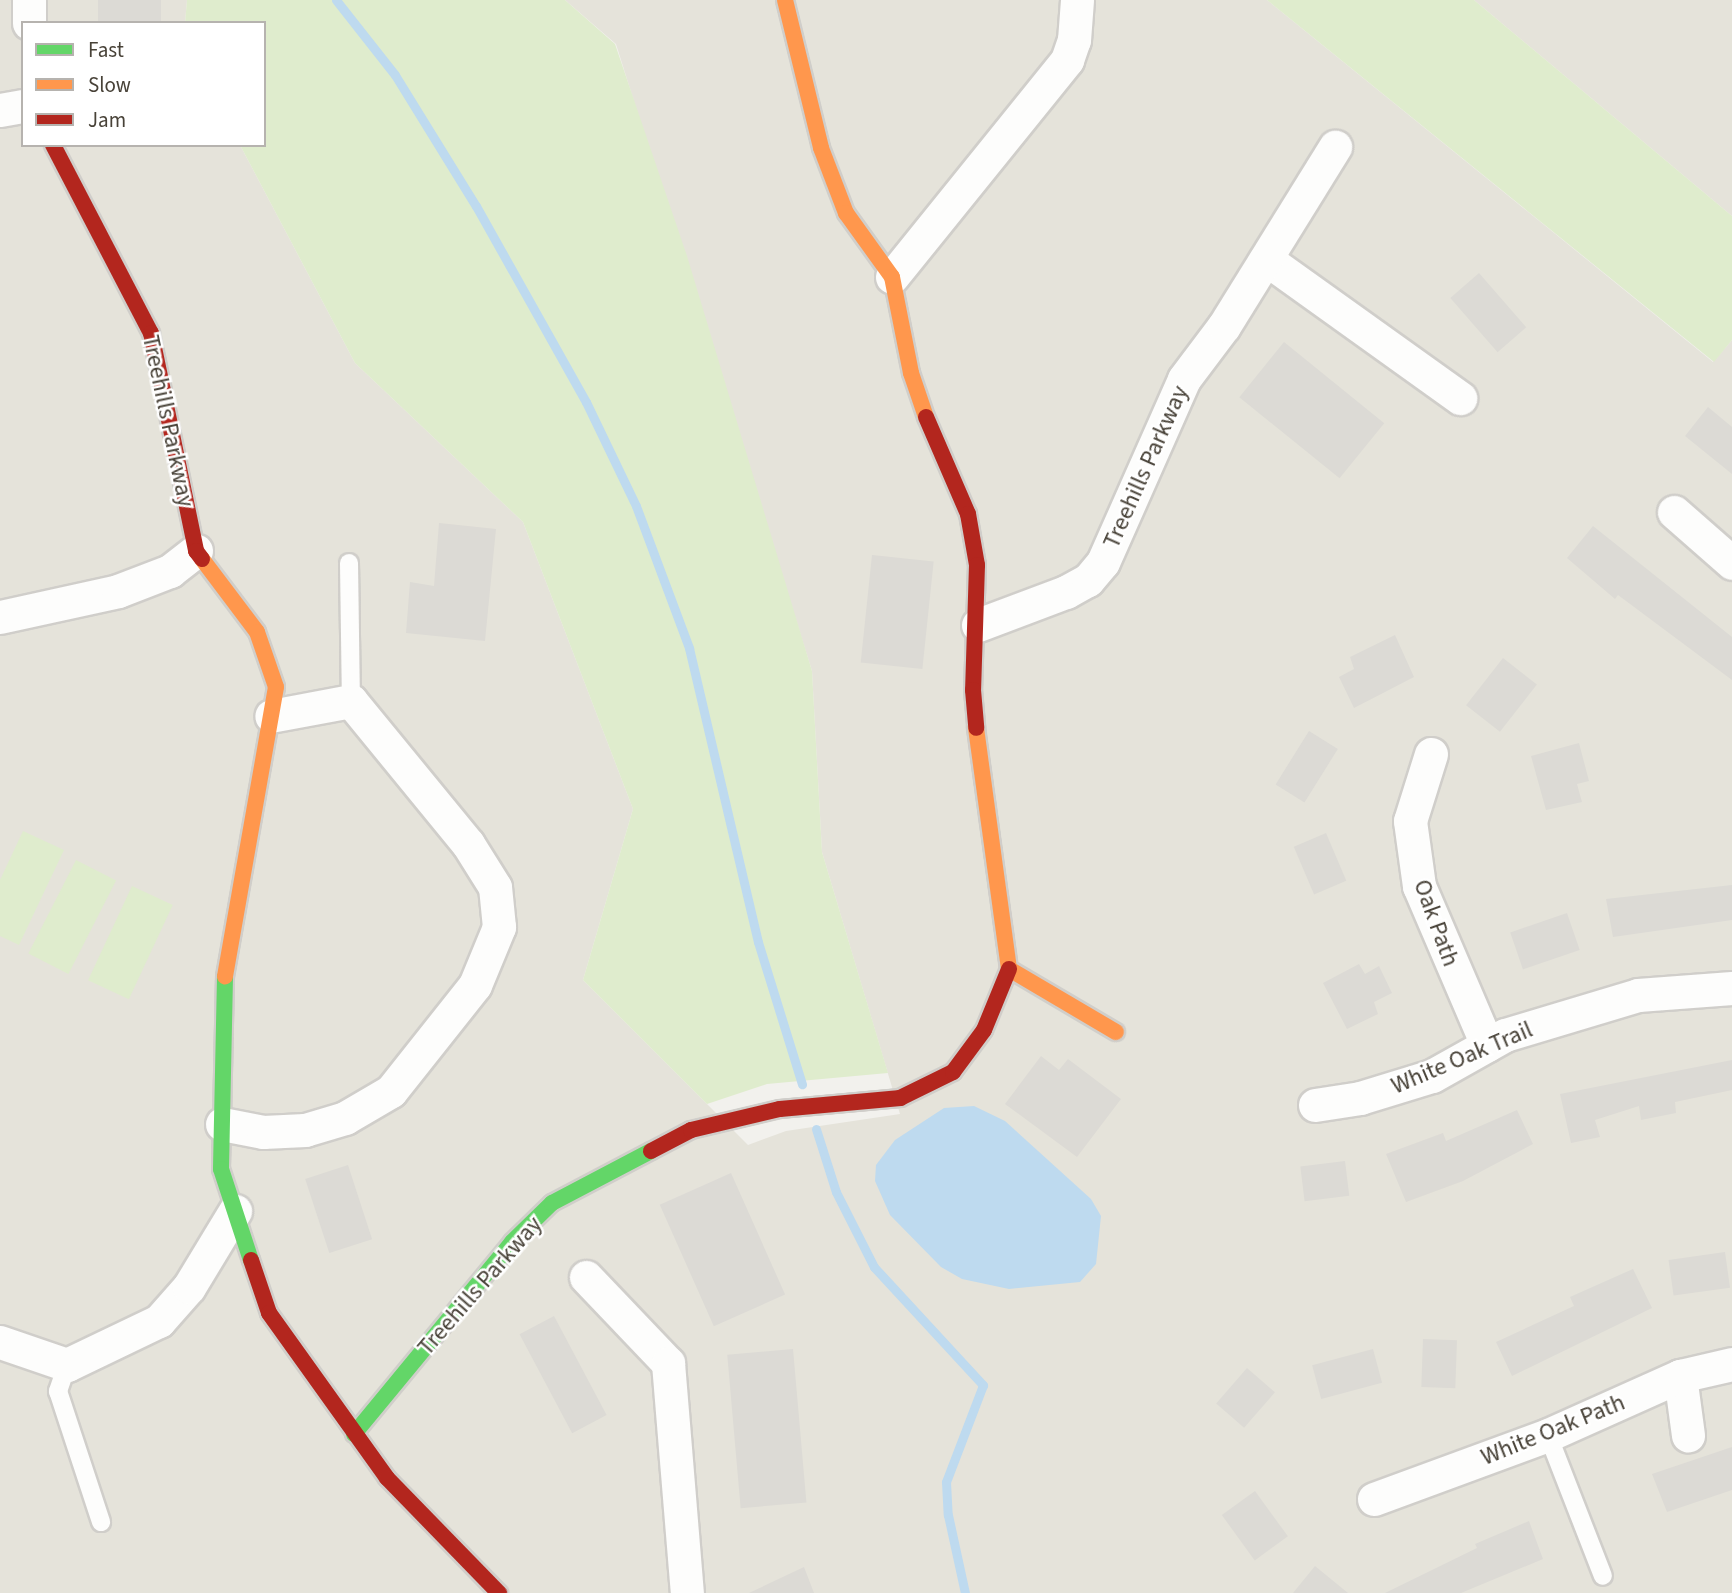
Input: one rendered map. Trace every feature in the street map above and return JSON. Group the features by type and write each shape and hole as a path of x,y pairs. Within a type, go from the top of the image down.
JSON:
{"street":[{"path":"29,0 29,21"},
{"path":"785,0 821,148 846,213 892,277 911,373 938,451 968,514 977,565 978,625 973,690 983,802 1009,969 1116,1032"},
{"path":"892,277 1067,60 1074,40 1077,0"},
{"path":"0,110 21,106"},
{"name":"Treehills Parkway","path":"54,147 151,332 196,551 257,632 276,687 225,965 221,1169 269,1313 387,1478 499,1593"},
{"name":"Treehills Parkway","path":"978,625 1066,592 1088,580 1103,562 1169,407 1266,259 1335,147"},
{"path":"1266,259 1460,398"},
{"path":"1674,512 1732,563"},
{"path":"0,617 118,592 170,571 196,551"},
{"path":"222,1124 263,1132 305,1130 345,1118 391,1091 475,985 499,927 495,887 468,844 351,701 271,716"},
{"name":"Oak Path","path":"1431,754 1410,821 1419,886 1487,1045"},
{"name":"Treehills Parkway","path":"354,1434 512,1242 552,1203 691,1130 780,1109 900,1098 953,1072 984,1030 1009,969"},
{"name":"White Oak Trail","path":"1315,1105 1360,1098 1432,1076 1505,1035 1638,995 1732,988"},
{"path":"0,1342 67,1365 159,1321 189,1287 235,1211"},
{"path":"586,1276 668,1363 687,1593"},
{"name":"White Oak Path","path":"1374,1499 1548,1435 1680,1376 1732,1364"},
{"path":"1680,1376 1688,1436"}],"lane":[{"path":"349,563 351,701"},
{"path":"67,1365 58,1391 101,1522"},
{"path":"1548,1435 1603,1576"}],"shaded area":[{"path":"0,0 187,0 185,21 21,21 21,147 241,147 355,363 523,522 633,809 583,980 748,1145 786,1131 900,1114 822,852 812,671 616,44 565,0 1267,0 1713,362 1732,340 1732,1593 0,1593"},
{"path":"1474,0 1732,0 1732,216"}],"green space":[{"path":"187,0 565,0 615,44 687,256 812,671 822,852 888,1073 767,1084 707,1104 583,980 633,809 523,522 355,363 241,147 266,147 266,21 185,21"},
{"path":"1267,0 1474,0 1732,216 1732,340 1714,362"},
{"path":"23,831 64,850 19,945 0,936 0,880"},
{"path":"76,860 116,880 68,974 28,954"},
{"path":"132,886 173,905 129,999 88,980"}],"water":[{"path":"974,1106 1005,1121 1091,1199 1101,1216 1096,1264 1080,1282 1009,1289 962,1279 941,1267 890,1215 875,1181 876,1165 895,1140 944,1108"}],"building":[{"path":"98,0 161,0 161,21 98,21"},
{"path":"1479,273 1526,327 1498,352 1450,298"},
{"path":"1284,342 1384,423 1340,478 1239,397"},
{"path":"1708,407 1732,427 1732,474 1685,436"},
{"path":"439,523 496,529 485,641 406,633 410,582 434,586"},
{"path":"1593,526 1732,637 1732,680 1618,595 1615,599 1567,558"},
{"path":"872,555 934,561 922,669 861,662"},
{"path":"1395,635 1414,677 1354,708 1339,677 1354,669 1350,657"},
{"path":"1503,658 1537,684 1500,732 1466,705"},
{"path":"1309,731 1338,749 1304,802 1276,784"},
{"path":"1579,743 1589,781 1577,784 1582,802 1546,810 1531,756"},
{"path":"1326,833 1346,881 1314,895 1294,847"},
{"path":"1732,885 1732,920 1613,937 1606,899"},
{"path":"1567,913 1580,950 1523,969 1510,933"},
{"path":"1359,964 1365,974 1379,966 1392,993 1374,1002 1378,1014 1347,1029 1323,983"},
{"path":"1041,1056 1059,1070 1068,1059 1121,1099 1077,1157 1005,1104"},
{"path":"1732,1060 1732,1090 1675,1102 1676,1113 1641,1120 1639,1106 1595,1120 1600,1137 1571,1143 1560,1094"},
{"path":"1517,1110 1533,1144 1463,1181 1406,1202 1386,1154 1443,1133 1446,1141"},
{"path":"1345,1161 1349,1196 1305,1201 1300,1166"},
{"path":"348,1165 372,1239 329,1253 305,1179"},
{"path":"731,1173 785,1295 714,1326 660,1205"},
{"path":"1725,1252 1730,1288 1674,1296 1669,1260"},
{"path":"1633,1269 1652,1308 1512,1376 1496,1342 1574,1306 1570,1297"},
{"path":"554,1316 607,1415 572,1433 520,1334"},
{"path":"1423,1339 1457,1340 1455,1388 1421,1387"},
{"path":"793,1349 806,1502 741,1508 727,1355"},
{"path":"1373,1349 1382,1383 1321,1399 1312,1365"},
{"path":"1247,1368 1275,1392 1244,1428 1216,1403"},
{"path":"1732,1447 1732,1490 1667,1512 1652,1474"},
{"path":"1255,1491 1288,1536 1255,1560 1222,1515"},
{"path":"1529,1521 1543,1559 1461,1593 1385,1593 1477,1548 1475,1544"},
{"path":"1315,1566 1348,1593 1293,1593"},
{"path":"804,1567 814,1593 749,1593"}],"waterway":[{"path":"336,0 395,75 476,206 586,402 636,506 689,648 758,942 802,1084"},
{"path":"816,1129 836,1192 874,1267 983,1385 946,1482 948,1515 965,1593"}],"traffic: fast":[{"path":"225,977 221,1169 251,1260"},
{"path":"354,1434 512,1242 552,1203 651,1151"}],"traffic: slow":[{"path":"785,0 821,148 846,213 892,277 911,373 926,417"},
{"path":"202,559 257,632 276,687 225,977"},
{"path":"976,728 1009,969 1116,1032"}],"traffic: jam":[{"path":"54,147 151,333 196,551 202,559"},
{"path":"926,417 968,514 977,565 973,690 976,728"},
{"path":"651,1151 691,1130 780,1109 900,1098 953,1072 984,1030 1009,969"},
{"path":"251,1260 269,1313 387,1478 499,1593"}]}
